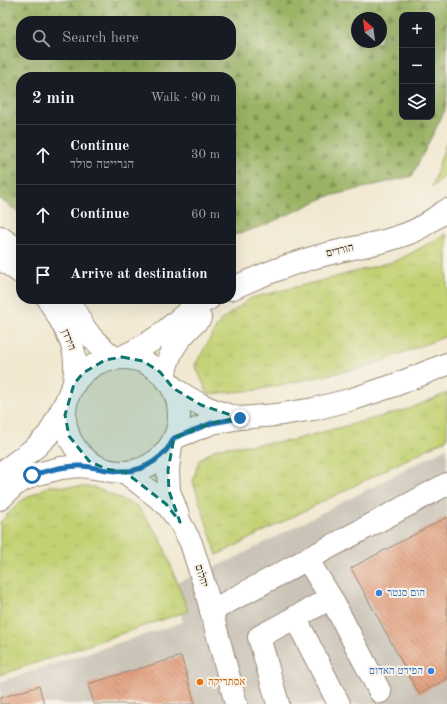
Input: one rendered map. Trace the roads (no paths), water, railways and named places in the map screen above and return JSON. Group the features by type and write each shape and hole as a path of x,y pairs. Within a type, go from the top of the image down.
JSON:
{"street":[{"name":"הורדים","path":"236,287 253,279 329,253 387,240 416,230 447,210"},
{"path":"0,237 16,248"},
{"path":"0,258 16,269"},
{"name":"הירדן","path":"51,304 62,322 74,351 75,365 70,392"},
{"name":"הירדן","path":"71,304 92,338 118,358"},
{"path":"0,474 36,447 49,434 70,392 83,373 105,360 118,358 145,346 198,304"},
{"path":"168,382 168,360 179,339 214,304"},
{"path":"118,358 143,361 160,372 168,382 179,407 178,426 172,441 168,470 169,491 180,522"},
{"path":"0,499 16,484 32,475 67,467 81,466 116,470 144,467 154,462 172,441 212,423 314,409 395,386 447,364"},
{"path":"168,382 201,406 215,412 240,418"},
{"path":"70,392 65,415 66,428 75,448 89,461 116,470"},
{"name":"יהלום","path":"116,470 166,504 180,522 191,543 236,704"},
{"path":"211,611 447,484"},
{"path":"307,559 331,598 380,692"},
{"path":"278,704 259,638 331,598"},
{"path":"295,617 339,704"}],"place":[{"name":"הום סנטר","path":"379,593"},
{"name":"הפירט האדום","path":"431,671"},
{"name":"אסתריקה","path":"200,682"}]}
